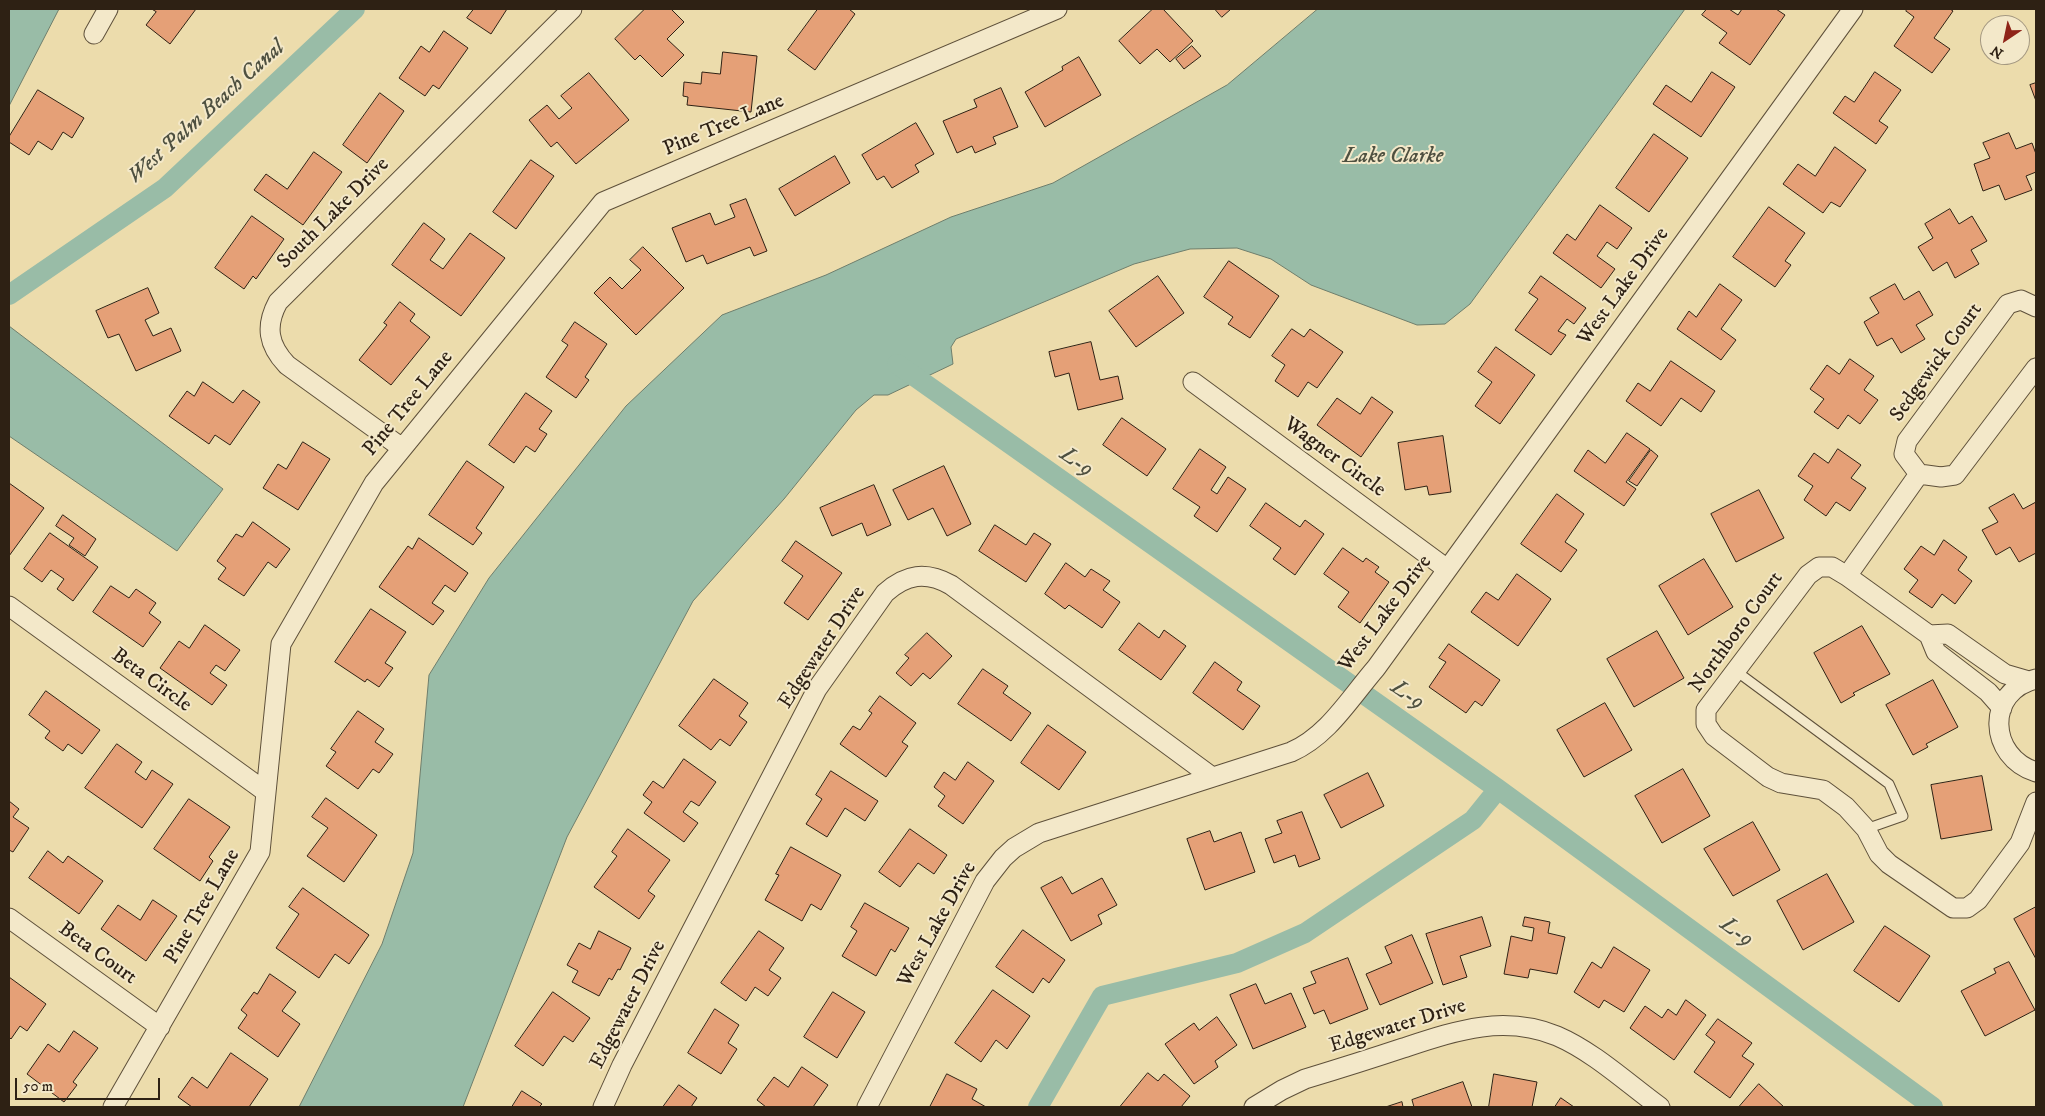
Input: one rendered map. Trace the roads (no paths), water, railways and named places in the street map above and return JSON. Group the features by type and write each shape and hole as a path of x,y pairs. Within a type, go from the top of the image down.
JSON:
{"street":[{"path":"94,34 108,9"},
{"name":"South Lake Drive","path":"402,448 287,365 277,355 270,342 271,314 278,302 572,9"},
{"name":"Pine Tree Lane","path":"113,1107 260,852 281,644 374,482 603,202 1058,9"},
{"name":"West Lake Drive","path":"867,1107 985,881 1003,858 1026,839 1053,827 1304,746 1326,729 1340,709 1376,668 1853,9"},
{"name":"Sedgewick Court","path":"1919,474 1904,454 1907,441 2008,304 2021,300 2036,307"},
{"path":"1847,576 1919,474 1941,477 1955,475 2036,368"},
{"name":"Wagner Circle","path":"1194,382 1448,569"},
{"name":"Northboro Court","path":"1929,635 1847,576 1832,567 1819,567 1808,574 1706,710 1706,724 1714,736 1768,777 1781,783 1823,790 1846,807 1866,829 1879,854 1889,864 1953,908 1967,908 1978,900 2020,843 2036,802"},
{"name":"Edgewater Drive","path":"603,1107 622,1065 818,689 874,608 896,583 909,577 924,575 938,578 951,584 1212,777"},
{"name":"Beta Circle","path":"9,606 266,792"},
{"path":"2002,708 1988,692 1936,652 1929,635 1948,634 2005,674 2033,680"},
{"path":"2033,680 2013,692 2002,708 1999,722 2000,736 2005,750 2014,761 2026,769 2036,772"},
{"name":"Beta Court","path":"9,918 160,1027"},
{"name":"Edgewater Drive","path":"1254,1107 1305,1079 1464,1029 1496,1024 1528,1027 1559,1037 1587,1053 1660,1107"}],"lane":[{"path":"1736,671 1889,784 1904,816 1866,829"}],"water":[{"path":"9,9 59,9 9,106"},
{"name":"Lake Clarke","path":"1318,9 1685,9 1470,304 1445,324 1417,325 1311,285 1271,259 1237,248 1190,249 1134,264 956,339 951,347 953,364 888,395 874,395 856,410 784,499 693,601 567,837 463,1107 299,1107 382,944 413,853 429,675 489,578 626,406 722,315 826,275 951,217 1053,183 1227,85"},
{"path":"9,326 223,489 177,551 9,436"}],"waterway":[{"name":"West Palm Beach Canal","path":"9,295 165,188 355,9"},
{"name":"L-9","path":"897,364 1498,789 1933,1107"},
{"path":"1038,1107 1102,996 1237,963 1305,933 1473,820 1498,789"}]}
